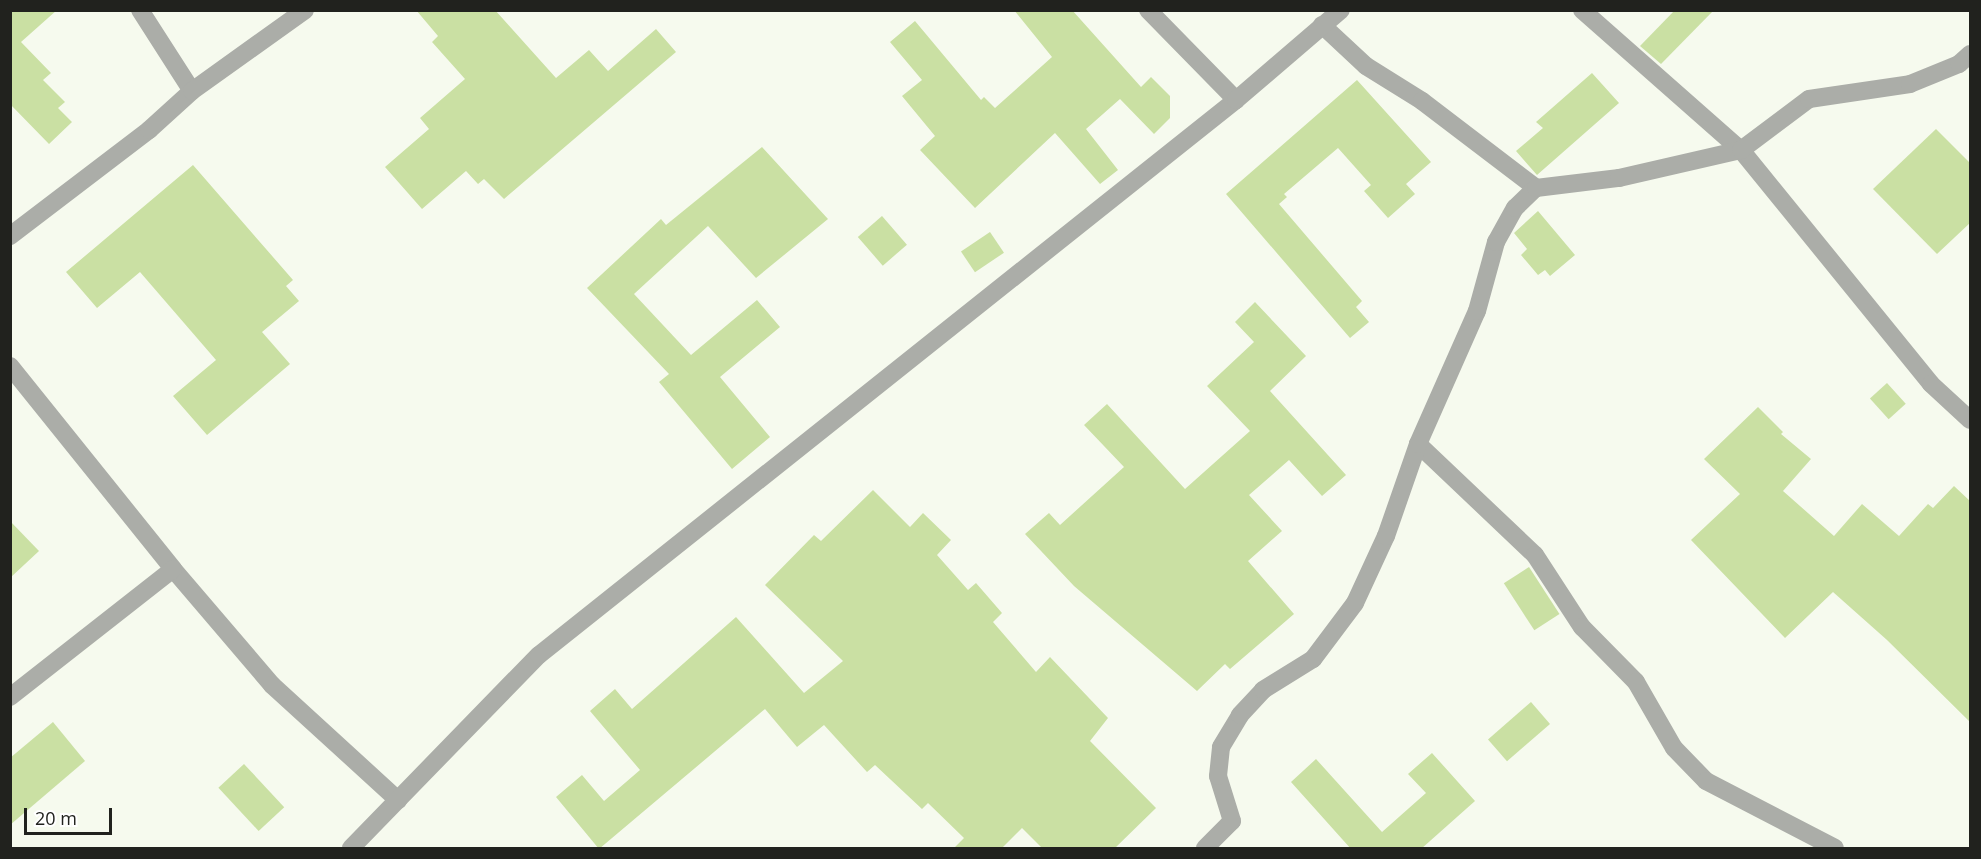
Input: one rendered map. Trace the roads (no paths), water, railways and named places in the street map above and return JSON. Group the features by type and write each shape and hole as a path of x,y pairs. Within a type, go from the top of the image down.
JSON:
{"street":[{"path":"140,10 192,91"},
{"path":"10,236 149,130 192,91 305,10"},
{"path":"1148,10 1236,100"},
{"path":"351,849 539,655 1236,100 1341,10"},
{"path":"1582,10 1741,150 1931,384 1971,420"},
{"path":"1322,25 1366,66 1422,101 1536,188"},
{"path":"1205,849 1232,821 1218,776 1221,747 1240,715 1263,690 1313,659 1355,603 1386,536 1418,444 1477,311 1496,242 1515,208 1536,188 1619,178 1741,150 1809,99 1911,84 1959,64 1971,54"},
{"path":"10,366 173,569 272,685 398,800"},
{"path":"1418,444 1535,555 1582,627 1636,682 1674,748 1706,781 1836,849"},
{"path":"10,697 173,569"}]}
